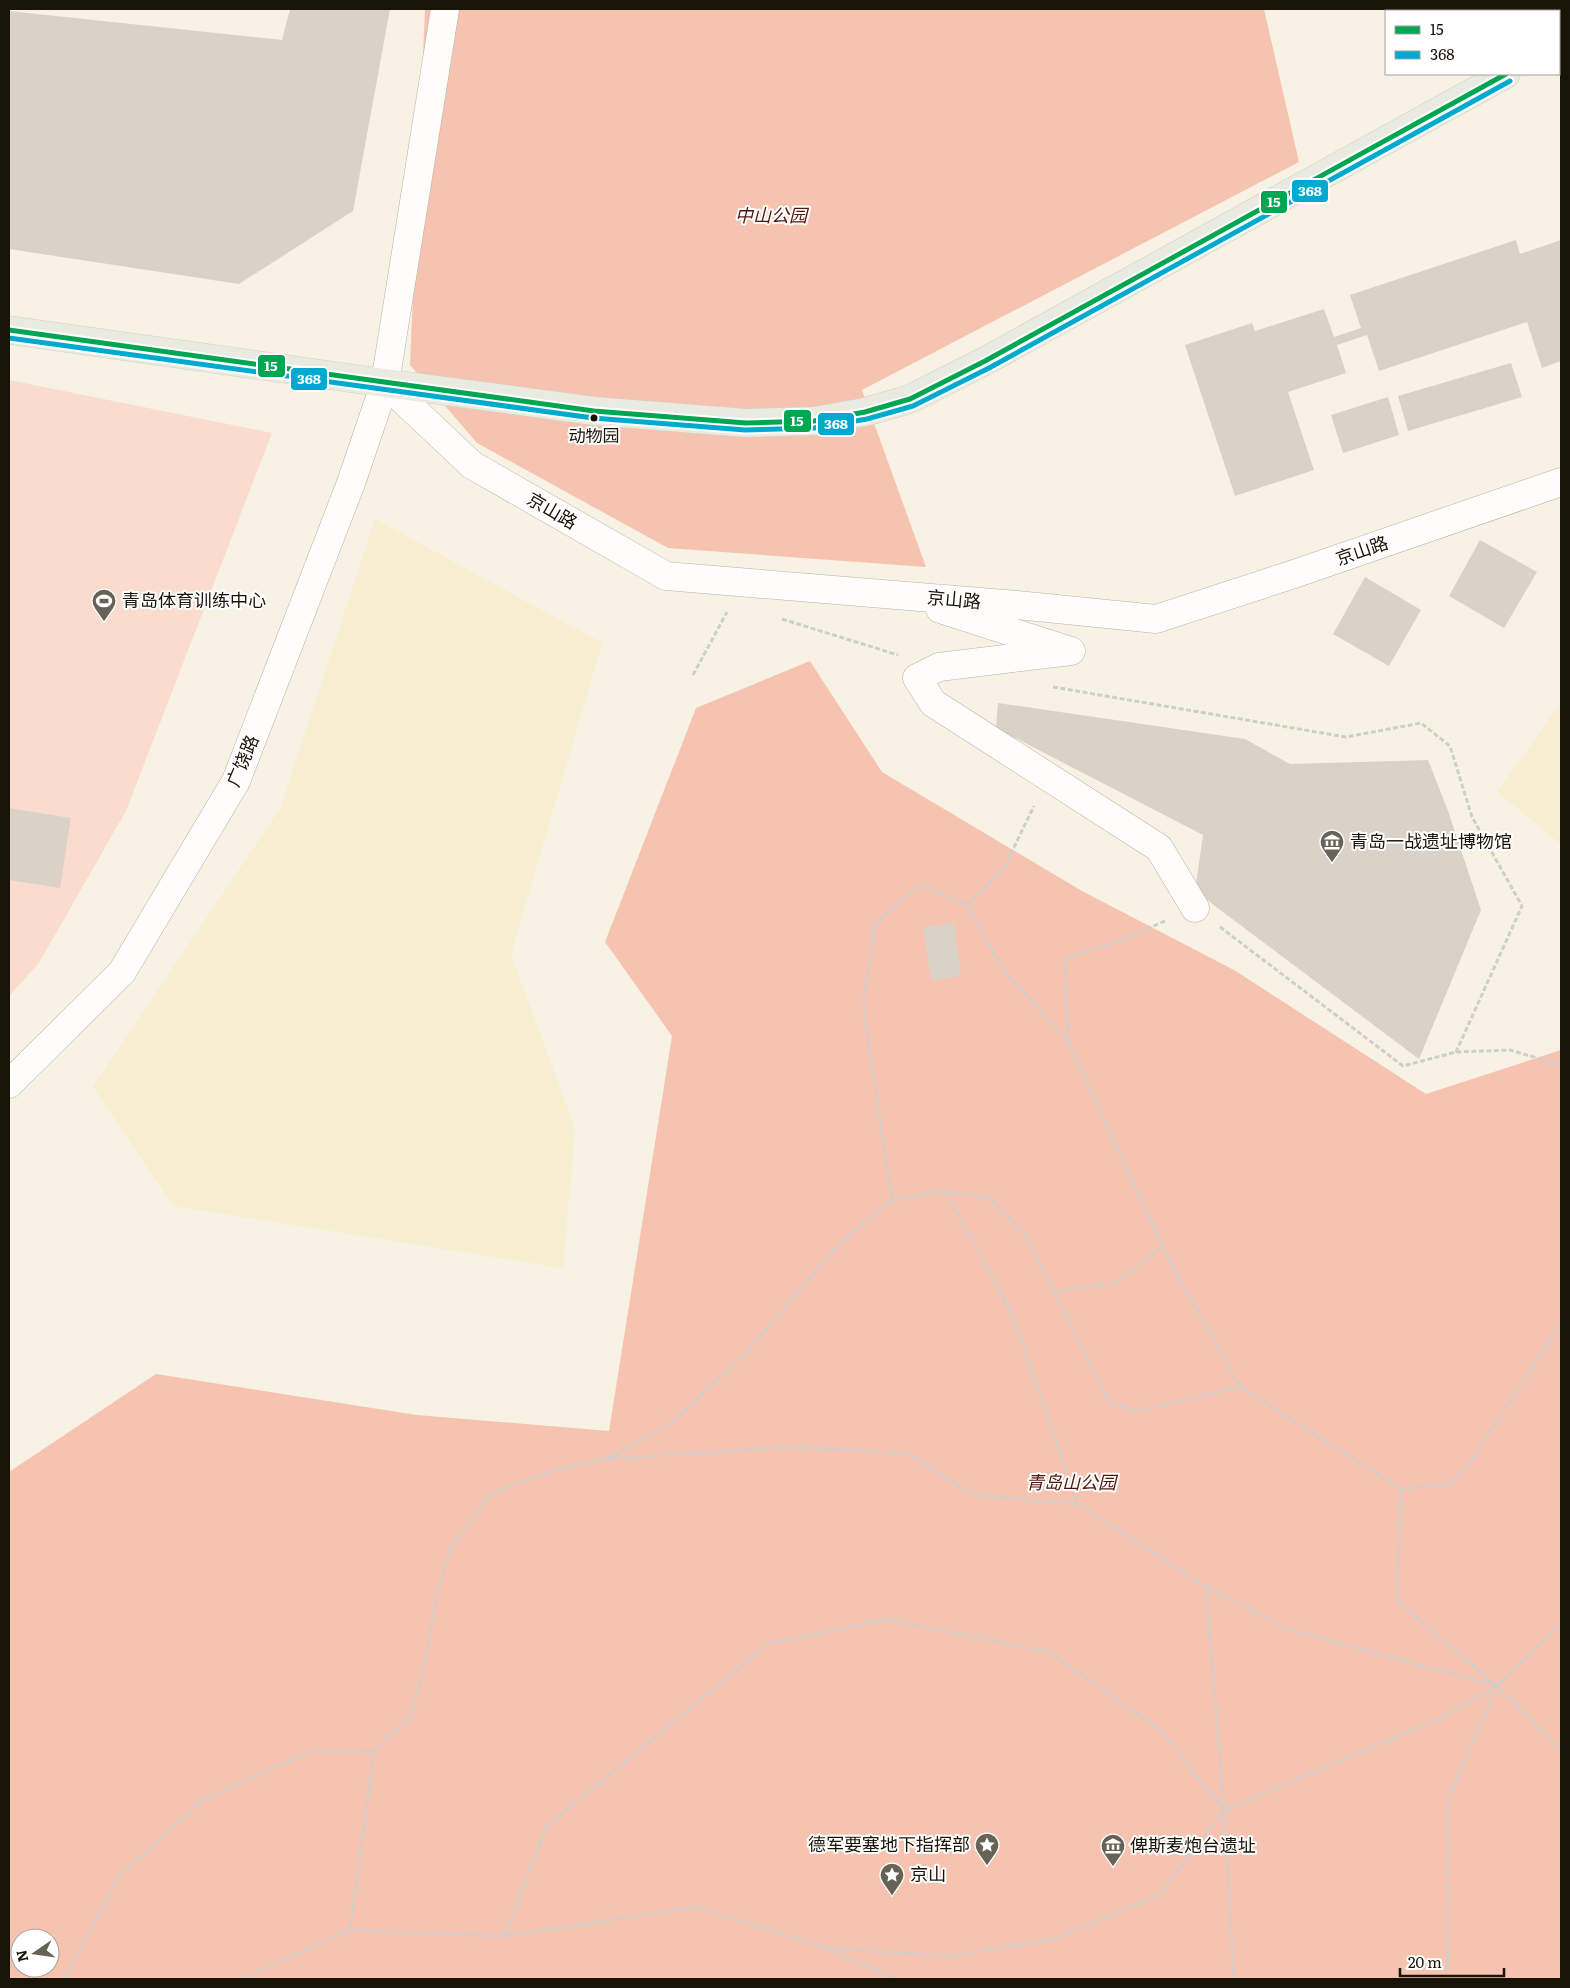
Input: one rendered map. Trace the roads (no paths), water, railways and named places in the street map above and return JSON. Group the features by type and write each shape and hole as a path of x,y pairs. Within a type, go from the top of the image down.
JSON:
{"main road":[{"path":"9,330 385,384 594,411 746,423 814,420 865,412 910,399 985,361 1504,75"}],"street":[{"name":"广饶路","path":"9,1084 122,972 236,782 351,483 385,384 445,9"},
{"name":"京山路","path":"385,384 472,466 666,576 1018,605 1156,619 1294,574 1561,482"},
{"path":"896,595 1071,652 940,667 917,678 933,703 1159,848 1195,908"}],"place":[{"name":"动物园","path":"594,418"},
{"name":"青岛体育训练中心","path":"104,622"},
{"name":"青岛一战遗址博物馆","path":"1332,863"},
{"name":"德军要塞地下指挥部","path":"987,1866"},
{"name":"俾斯麦炮台遗址","path":"1113,1867"},
{"name":"京山","path":"892,1896"}],"park label":[{"name":"中山公园","path":"771,216"},
{"name":"青岛山公园","path":"1071,1483"}]}
